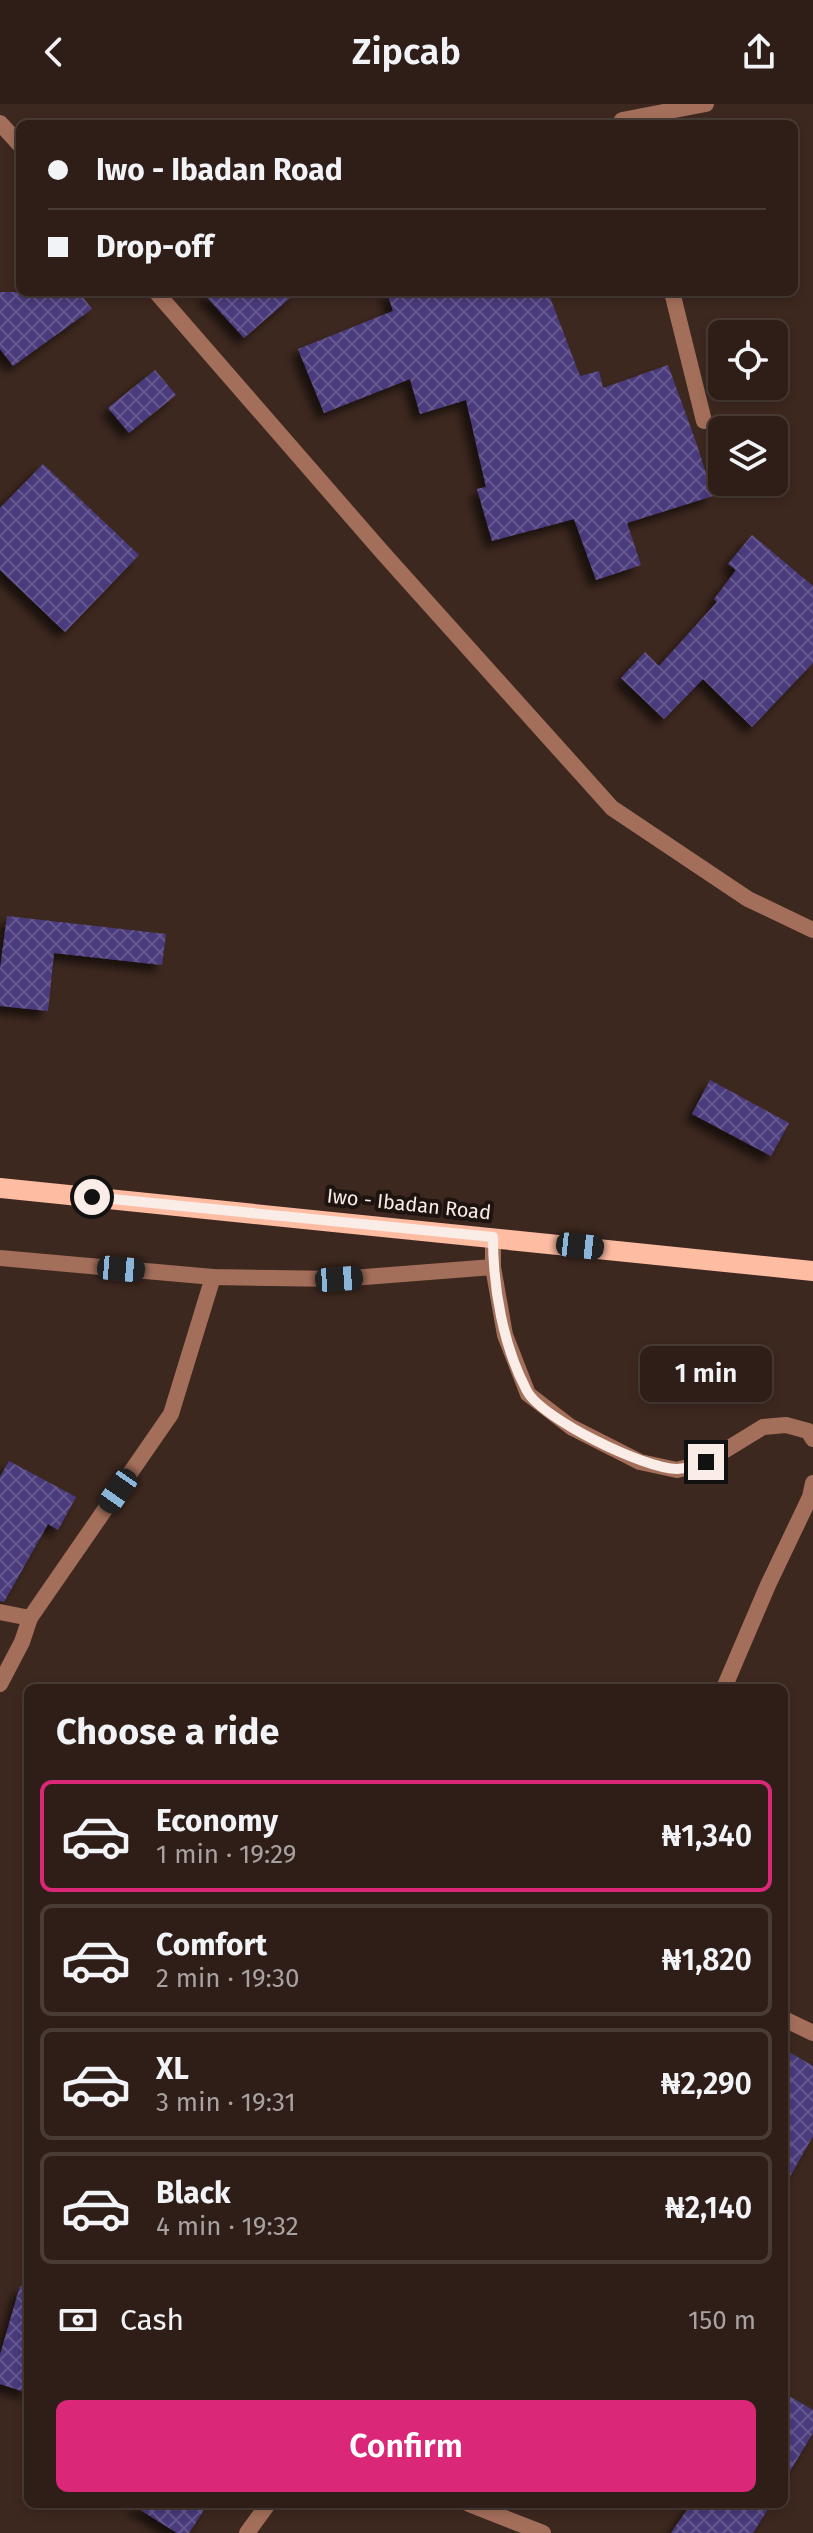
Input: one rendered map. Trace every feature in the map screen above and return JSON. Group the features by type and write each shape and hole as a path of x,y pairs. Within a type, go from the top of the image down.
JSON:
{"main road":[{"name":"Iwo - Ibadan Road","path":"0,1188 813,1271"}],"street":[{"path":"628,120 638,116 633,104"},
{"path":"632,120 706,104"},
{"path":"0,123 16,141"},
{"path":"159,296 383,553 612,808 748,899 813,930"},
{"path":"673,296 704,421"},
{"path":"493,1237 493,1267 505,1335 528,1394 571,1427 640,1462 677,1470 706,1462 763,1427 786,1425 811,1429"},
{"path":"0,1258 213,1277 339,1279 493,1267"},
{"path":"0,1684 22,1642 30,1618 171,1414 213,1277"},
{"path":"726,1684 810,1497 813,1483"},
{"path":"0,1612 30,1618"},
{"path":"788,2021 813,2033"},
{"path":"247,2533 265,2508"},
{"path":"479,2508 543,2533"}],"building":[{"path":"0,292 16,292 16,296 82,296 92,309 13,366 0,349"},
{"path":"206,296 292,296 244,338"},
{"path":"388,296 550,296 580,376 599,371 603,388 668,365 708,480 708,496 713,496 627,523 641,565 596,580 574,519 492,541 477,489 486,487 466,400 420,414 410,379 324,413 298,349 393,311"},
{"path":"155,370 176,395 129,433 108,408"},
{"path":"43,464 139,555 65,632 0,570 0,508"},
{"path":"752,535 813,586 813,663 752,727 703,679 664,719 621,678 645,652 659,666 717,602 714,599 736,570 728,564"},
{"path":"7,916 166,934 162,965 54,953 48,1011 0,1006 0,969"},
{"path":"710,1080 789,1123 771,1156 692,1114"},
{"path":"9,1461 76,1497 58,1530 48,1524 4,1602 0,1601 0,1477"},
{"path":"788,2051 813,2066 813,2136 788,2180"},
{"path":"20,2286 24,2286 24,2392 0,2384 0,2355"},
{"path":"788,2395 813,2410 813,2433 788,2474"},
{"path":"137,2508 205,2508 189,2533 177,2533"},
{"path":"688,2508 769,2508 753,2533 671,2533"}],"route":[{"path":"92,1197 493,1237 493,1267 505,1335 528,1394 571,1427 640,1462 677,1470 706,1462"}]}
